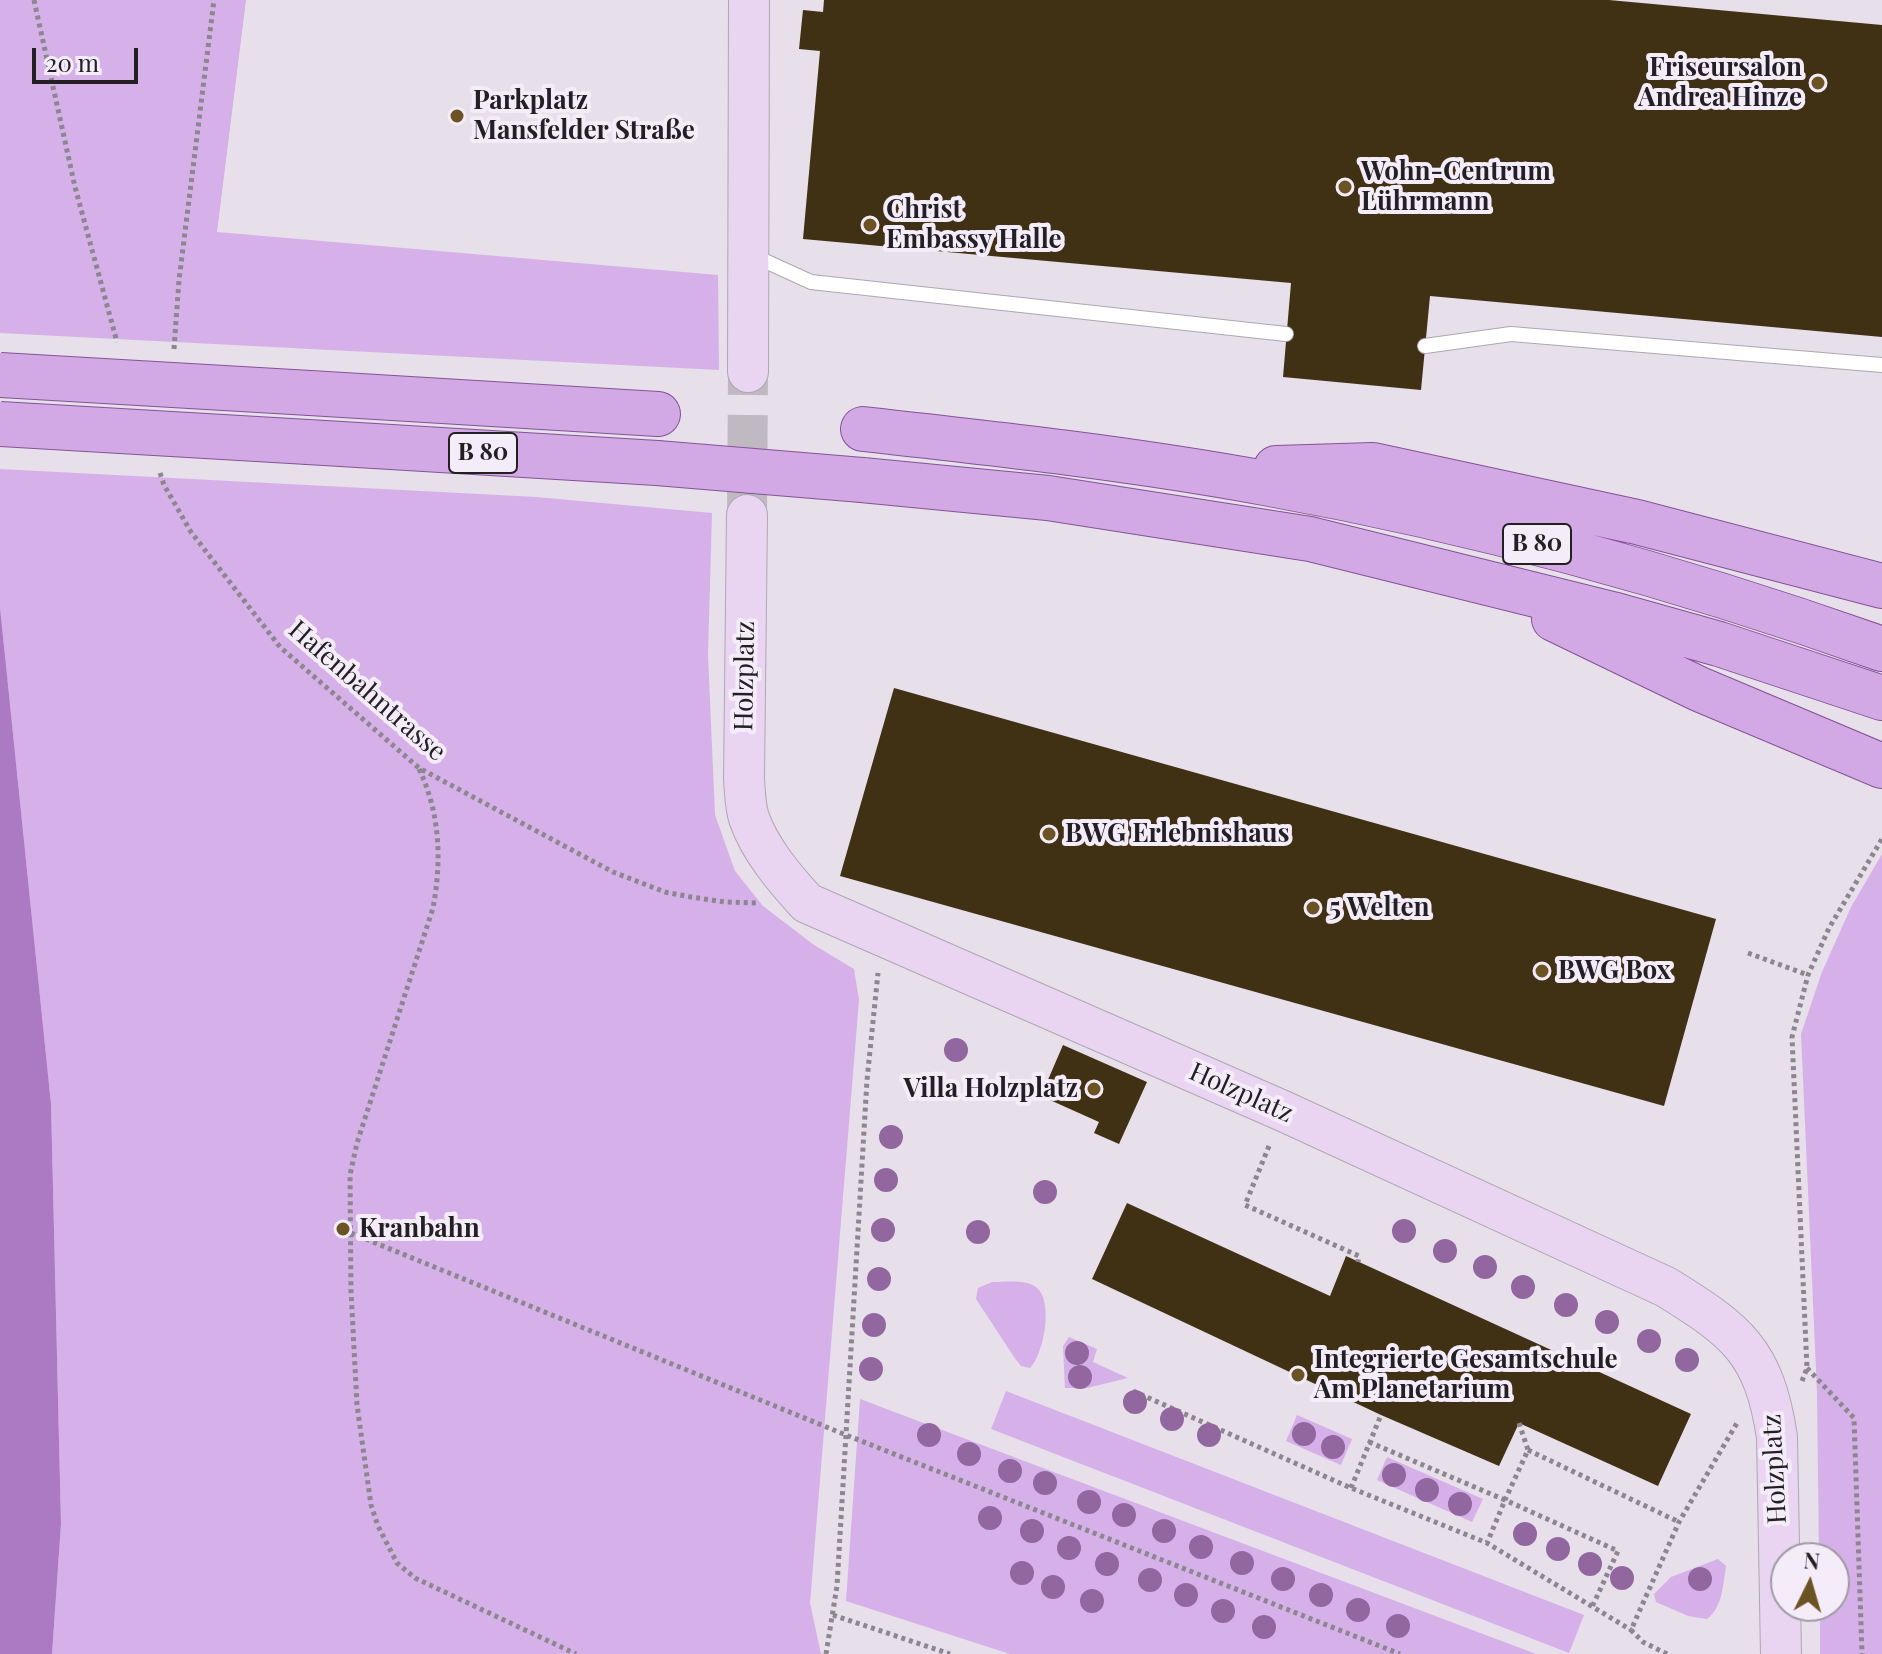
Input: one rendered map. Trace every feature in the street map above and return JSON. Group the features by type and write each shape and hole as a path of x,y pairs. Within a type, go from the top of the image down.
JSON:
{"main road":[{"name":"B 80","path":"0,375 658,414"},
{"name":"B 80","path":"0,424 657,463 1048,498 1294,537 1466,576 1719,644 1872,694"},
{"name":"B 80","path":"863,429 1091,455 1271,484 1476,528 1663,579 1880,648"},
{"path":"862,480 1091,455"},
{"path":"1190,471 1373,465 1637,522 1882,586"},
{"path":"1466,576 1699,689 1882,766"}],"street":[{"path":"748,372 749,0"},
{"name":"Holzplatz","path":"747,515 744,779 748,816 761,843 786,880 807,903 1283,1111 1666,1287 1715,1317 1782,1380 1772,1404 1777,1437 1781,1654"}],"lane":[{"path":"750,255 811,282 1286,334"},
{"path":"1425,346 1511,334 1882,365"}],"path":[{"path":"34,0 75,187 118,347"},
{"path":"173,359 179,280 214,0"},
{"name":"Hafenbahntrasse","path":"162,471 164,485 191,532 280,647 419,768 613,872 665,892 725,902 807,903"},
{"path":"419,768 431,793 440,872 421,947 357,1143 350,1175 357,1405 371,1505 397,1563 432,1588 576,1654"},
{"path":"1862,1654 1854,1418 1807,1368 1792,1037 1808,975 1829,928 1882,839"},
{"path":"826,1654 833,1615 841,1524 874,989 886,937"},
{"path":"1748,953 1808,975"},
{"path":"1283,1111 1245,1205 1359,1256 1358,1262"},
{"path":"351,1233 846,1435 1400,1654"},
{"path":"1631,1630 1679,1522 1782,1380 1807,1368"},
{"path":"1133,1391 1351,1488 1487,1543 1667,1654"},
{"path":"1351,1488 1381,1415"},
{"path":"1487,1543 1528,1450 1519,1423"},
{"path":"1369,1442 1618,1551 1592,1607"},
{"path":"1528,1450 1679,1522"},
{"path":"833,1615 950,1654"}],"shaded area":[{"path":"0,0 246,0 217,232 718,275 719,370 0,333"},
{"path":"0,469 536,497 712,513 708,655 715,815 735,871 763,906 814,945 854,969 859,1000 810,1603 821,1654 52,1654 61,1524 51,1104 0,607"},
{"path":"0,607 51,1104 61,1524 52,1654 0,1654"},
{"path":"1882,854 1882,1654 1820,1654 1820,1622 1850,1622 1850,1542 1819,1542 1817,1392 1801,1034 1822,972 1851,907"},
{"path":"992,1282 1026,1283 1036,1287 1045,1303 1043,1340 1030,1368 1021,1366 976,1299 978,1288"},
{"path":"1069,1337 1097,1349 1093,1362 1128,1378 1087,1388 1065,1388 1063,1346"},
{"path":"1006,1391 1584,1615 1569,1653 991,1429"},
{"path":"860,1399 1536,1654 1010,1654 846,1601"},
{"path":"1297,1415 1352,1439 1341,1465 1286,1441"},
{"path":"1387,1457 1483,1499 1472,1522 1377,1480"},
{"path":"1718,1559 1726,1566 1723,1588 1716,1608 1707,1619 1688,1616 1656,1602 1654,1594 1671,1577"}],"building":[{"name":"Wohn-Centrum Lührmann","path":"824,0 1609,0 1882,25 1882,337 1430,296 1421,390 1283,377 1291,283 803,239 820,51 799,49 803,10 823,12"},
{"path":"894,688 1716,919 1664,1106 840,876"},
{"name":"Villa Holzplatz","path":"1063,1045 1147,1082 1119,1144 1094,1133 1099,1122 1041,1096"},
{"name":"Integrierte Gesamtschule Am Planetarium","path":"1127,1203 1330,1296 1346,1256 1691,1414 1658,1486 1519,1423 1499,1466 1381,1415 1092,1279"}],"tunnel":[{"path":"747,515 748,372"}],"place":[{"name":"Friseursalon Andrea Hinze","path":"1818,83"},
{"name":"Parkplatz Mansfelder Straße","path":"457,116"},
{"name":"Wohn-Centrum Lührmann","path":"1345,187"},
{"name":"Christ Embassy Halle","path":"870,225"},
{"name":"BWG Erlebnishaus","path":"1049,834"},
{"name":"5 Welten","path":"1313,908"},
{"name":"BWG Box","path":"1542,971"},
{"name":"Villa Holzplatz","path":"1094,1089"},
{"name":"Kranbahn","path":"343,1229"},
{"name":"Integrierte Gesamtschule Am Planetarium","path":"1298,1375"}]}
